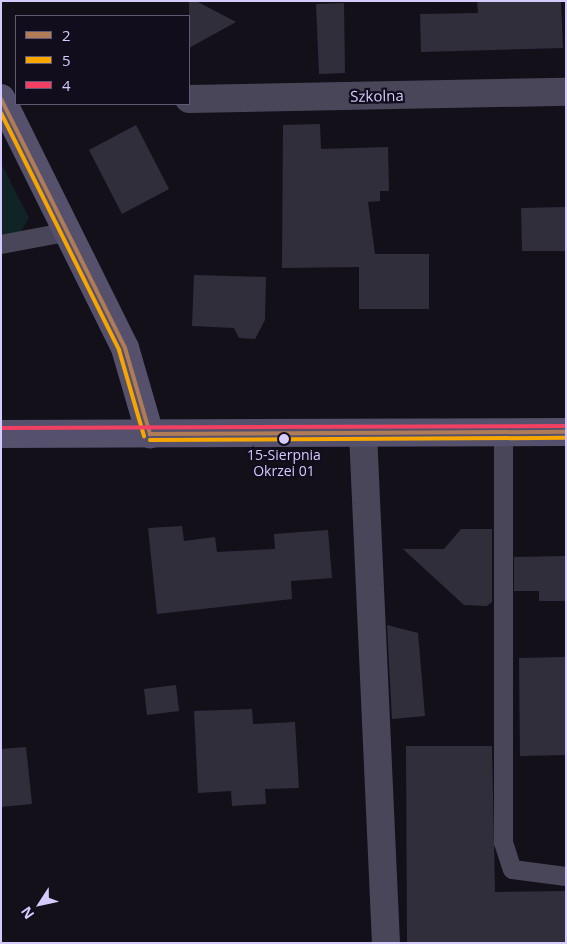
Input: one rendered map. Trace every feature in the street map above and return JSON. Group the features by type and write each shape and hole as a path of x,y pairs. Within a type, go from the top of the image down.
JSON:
{"street":[{"name":"Szkolna","path":"190,99 566,92"},
{"path":"9,103 68,232 125,348 150,434"},
{"path":"1,434 566,432"},
{"path":"363,433 386,943"}],"lane":[{"path":"1,244 68,232"},
{"path":"503,432 503,842 512,870 566,876"}],"green space":[{"path":"1,163 29,218 20,233 1,236"}],"building":[{"path":"189,1 196,1 236,22 190,47"},
{"path":"477,1 561,1 563,48 421,52 420,14 478,13"},
{"path":"344,3 345,73 319,74 316,4"},
{"path":"320,124 321,149 388,147 389,191 380,191 380,201 368,202 375,254 429,254 429,309 359,309 359,267 282,268 283,125"},
{"path":"136,125 169,189 122,214 89,150"},
{"path":"566,207 566,251 522,251 521,208"},
{"path":"194,275 266,277 265,320 255,339 239,338 234,328 192,326"},
{"path":"182,526 184,541 215,537 217,552 275,549 274,534 328,530 332,578 291,581 292,599 157,614 148,528"},
{"path":"461,529 492,529 492,602 487,606 464,605 403,549 444,549"},
{"path":"566,556 566,601 539,601 539,591 514,591 514,557"},
{"path":"387,625 418,633 425,716 392,719"},
{"path":"565,657 566,755 520,756 519,658"},
{"path":"176,685 179,711 147,715 144,689"},
{"path":"252,709 253,724 295,722 299,788 265,789 266,804 232,806 231,791 198,793 194,711"},
{"path":"406,746 492,746 495,892 566,891 566,943 407,943"},
{"path":"26,747 32,804 1,807 1,749"}],"transit line":[{"name":"2","path":"1,99 125,348 150,434"},
{"name":"5","path":"1,113 119,350 144,436"},
{"name":"4","path":"1,428 566,426"},
{"name":"2","path":"150,434 566,432"},
{"name":"5","path":"150,440 566,438"}],"place":[{"name":"15-Sierpnia Okrzei 01","path":"284,439"}]}
